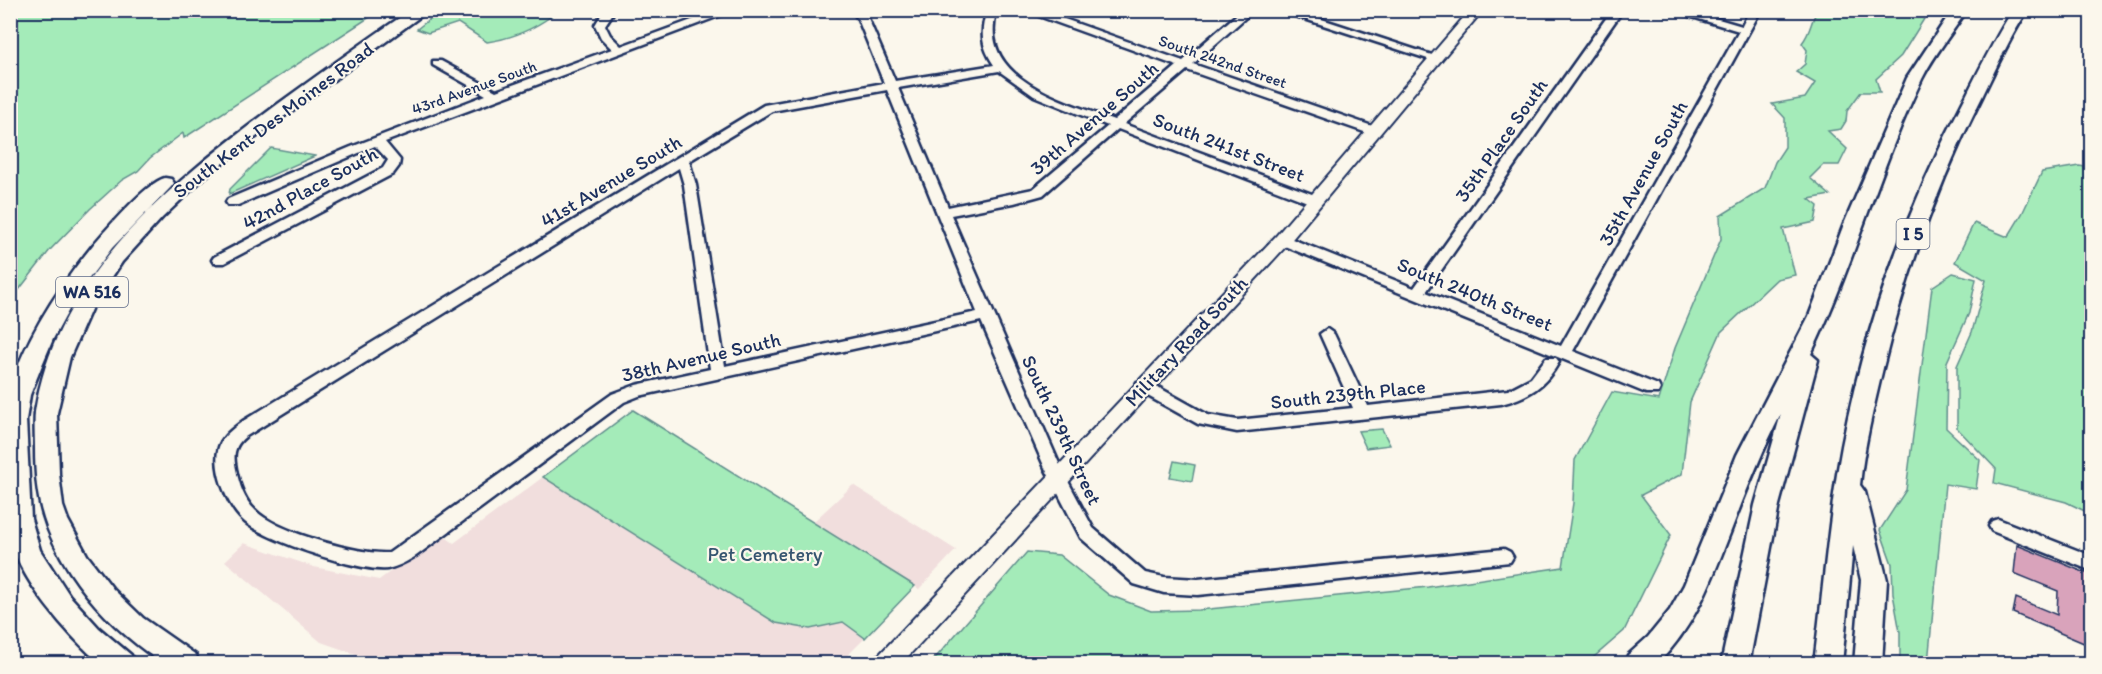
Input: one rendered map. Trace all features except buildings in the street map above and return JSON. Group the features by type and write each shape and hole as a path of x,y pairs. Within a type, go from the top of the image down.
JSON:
{"highway":[{"name":"South Kent Des Moines Road","path":"121,663 83,629 50,591 21,530 14,432 18,398 38,348 72,286 102,246 153,194 222,139 404,10"},
{"name":"South Kent Des Moines Road","path":"186,663 155,644 106,600 74,558 59,527 51,508 44,442 46,411 58,361 78,314 96,285 130,239 176,192 242,138 422,10"},
{"path":"1735,663 1767,505 1819,316 1853,224 1915,78 1960,10"},
{"name":"I 5","path":"1828,663 1849,474 1887,309 1921,210 1944,154 2007,31 2021,10"},
{"path":"1638,663 1658,645 1679,618 1695,589 1749,454 1819,316"},
{"path":"1849,474 1874,580 1868,663"}],"main road":[{"name":"Military Road South","path":"885,663 1282,240 1477,10"}],"street":[{"path":"610,10 600,25 605,36 620,51"},
{"name":"43rd Avenue South","path":"233,202 377,141 730,10"},
{"name":"South 239th Street","path":"856,10 863,18 889,86 986,315 1058,477 1087,533 1140,579 1164,585 1198,587 1504,557"},
{"path":"992,10 987,37 993,56 1001,67"},
{"name":"South 242nd Street","path":"1027,10 1374,131"},
{"name":"39th Avenue South","path":"944,212 1014,199 1038,192 1249,10"},
{"path":"1282,10 1435,58"},
{"name":"35th Place South","path":"1417,294 1618,10"},
{"path":"1674,10 1746,30"},
{"name":"35th Avenue South","path":"1558,358 1756,10"},
{"path":"437,63 496,96"},
{"name":"41st Avenue South","path":"226,449 238,434 249,426 775,105 1001,67"},
{"name":"South 241st Street","path":"1001,67 1018,82 1040,95 1315,200"},
{"name":"42nd Place South","path":"219,260 388,171 394,160 377,141"},
{"path":"683,161 690,185 718,374"},
{"name":"South 240th Street","path":"1282,240 1417,294 1558,358 1652,389"},
{"name":"38th Avenue South","path":"226,449 239,505 253,519 314,545 366,560 390,561 403,555 618,398 636,390 986,315"},
{"path":"1327,334 1363,412"},
{"name":"South 239th Place","path":"1143,386 1197,417 1227,426 1278,423 1363,412 1486,401 1529,389 1558,358"},
{"path":"1998,526 2091,564"}],"shaded area":[{"path":"543,477 776,623 810,629 843,622 865,638 840,663 381,663 321,642 225,561 244,543 314,567 379,580 441,534 454,543"},
{"path":"853,485 956,550 919,589 813,522"}],"green space":[{"path":"11,10 379,11 184,138 183,133 150,158 138,171 122,180 90,209 50,250 11,300"},
{"path":"441,10 558,11 525,31 487,42 458,23 428,33 417,29"},
{"path":"1818,10 1929,11 1901,56 1876,79 1880,92 1861,92 1847,111 1846,121 1841,129 1828,131 1847,149 1839,165 1823,165 1810,178 1830,195 1809,199 1818,206 1815,222 1783,229 1795,275 1777,279 1721,332 1690,402 1682,474 1641,495 1671,535 1624,631 1587,663 931,663 1027,552 1059,555 1109,595 1151,611 1199,610 1428,587 1563,567 1573,503 1575,460 1612,392 1659,400 1675,348 1721,239 1720,216 1765,188 1775,162 1785,147 1785,118 1772,104 1805,98 1815,83 1796,72 1805,64 1807,50 1802,43"},
{"path":"271,148 315,156 229,194 230,189"},
{"path":"2079,166 2092,168 2091,514 2066,502 1994,483 1996,469 1957,428 1957,366 1972,332 1986,280 1955,262 1974,223 2008,237 2042,172"},
{"path":"1953,273 1976,279 1969,313 1947,362 1946,428 1980,460 1976,489 1945,484 1928,663 1900,663 1900,632 1893,594 1892,564 1880,530 1906,490 1932,287"},
{"name":"Pet Cemetery","path":"633,410 915,586 865,638 843,622 810,629 776,623 543,477"},
{"path":"1382,429 1390,445 1366,448 1358,431"},
{"path":"1174,461 1195,465 1192,481 1170,477"}]}
